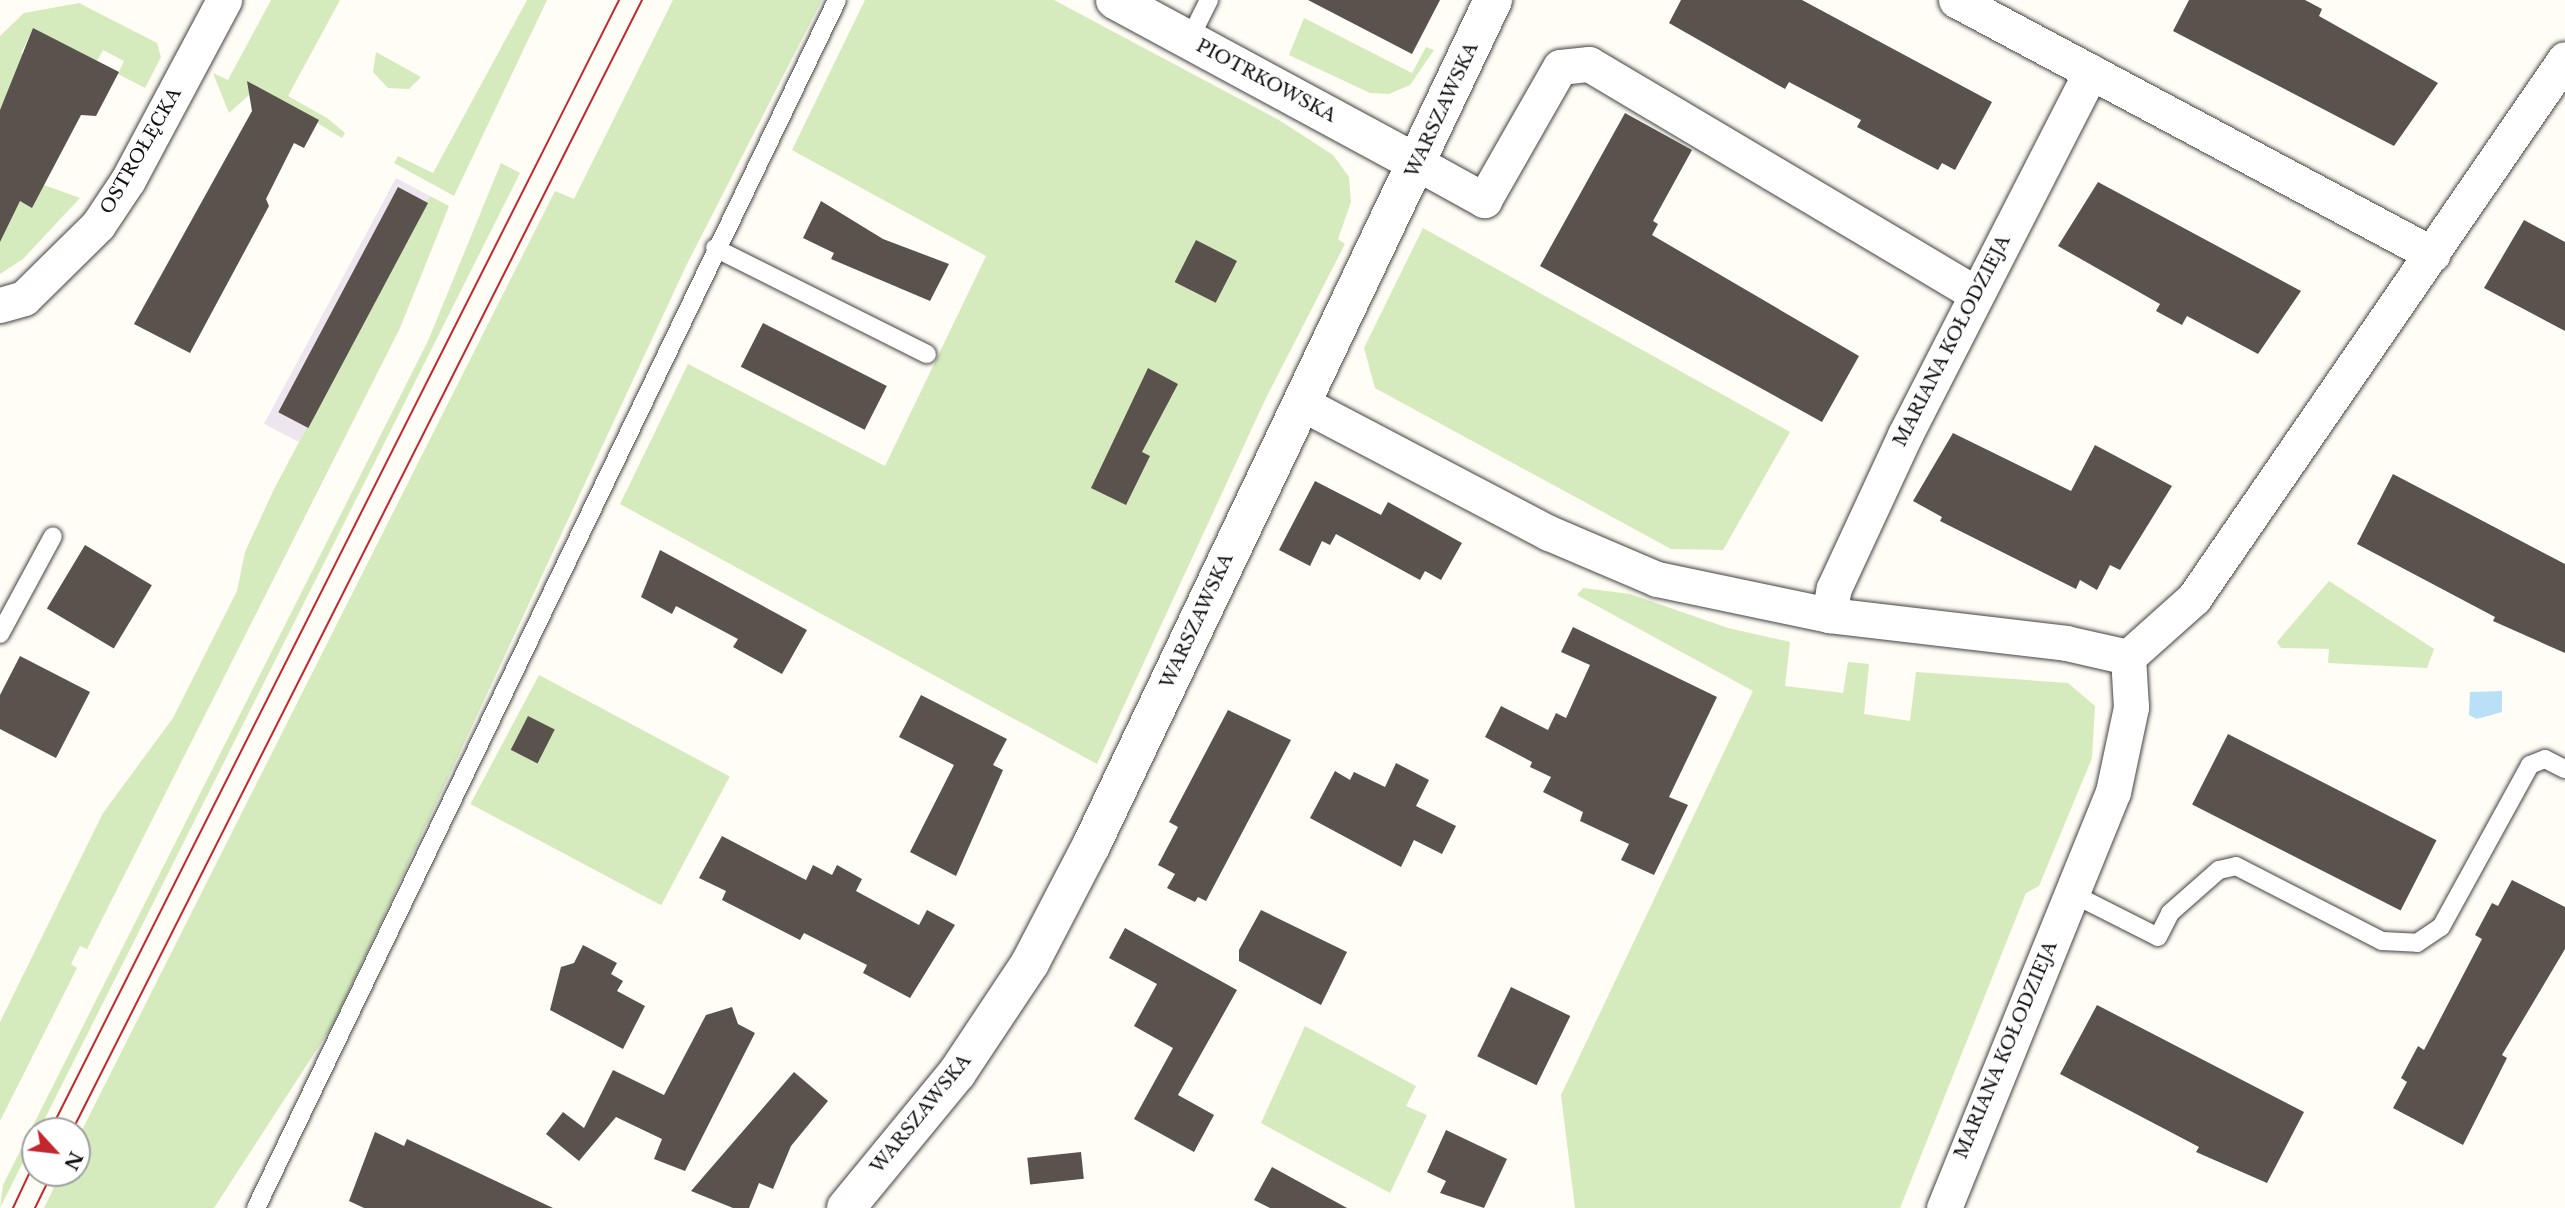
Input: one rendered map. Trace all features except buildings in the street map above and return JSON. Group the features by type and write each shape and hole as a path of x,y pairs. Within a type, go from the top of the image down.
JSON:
{"street":[{"name":"OSTROŁĘCKA","path":"0,305 24,298 98,225 128,180 224,0"},
{"name":"PIOTRKOWSKA","path":"1115,0 1417,163"},
{"name":"WARSZAWSKA","path":"846,1208 957,1073 1030,963 1091,846 1493,0"},
{"path":"1955,0 2432,254"},
{"path":"1417,163 1484,200 1560,67 1589,64 1975,293"},
{"name":"MARIANA KOŁODZIEJA","path":"1829,615 1834,588 1862,525 1975,293 2091,72"},
{"path":"1301,402 1615,563 1657,579 1829,615 2066,643 2128,657 2194,598 2432,254 2559,80"},
{"name":"MARIANA KOŁODZIEJA","path":"1944,1208 2124,756 2131,707 2128,657"}],"lane":[{"path":"256,1208 836,0"},
{"path":"1189,40 1209,0"},
{"path":"715,248 927,354"},
{"path":"0,634 53,536"},
{"path":"2071,893 2158,937 2170,914 2219,870 2236,866 2382,941 2417,943 2441,927 2530,765 2544,759 2565,768"}],"shaded area":[{"path":"396,178 430,196 428,203 299,442 264,424"}],"green space":[{"path":"271,0 340,0 288,96 327,118 345,133 342,138 258,87 229,113 213,73 228,80"},
{"path":"527,0 547,0 454,196 394,163 398,156 433,173"},
{"path":"673,0 822,0 686,266 334,1023 214,1208 44,1208 54,1187 91,1187 91,1117 89,1117 555,191 574,199"},
{"path":"865,0 1054,0 1279,120 1333,155 1349,177 1351,202 1338,239 1345,244 1265,400 1097,764 620,504 688,364 885,466 986,256 792,150"},
{"path":"79,3 157,43 161,57 145,88 118,74 124,61 103,50 97,61 33,29 21,53 32,59 0,110 0,36 24,13"},
{"path":"1304,18 1412,73 1426,47 1434,50 1410,85 1389,94 1370,93 1289,55"},
{"path":"376,52 421,77 409,89 388,88 373,72"},
{"path":"501,163 520,173 46,1117 37,1117 428,341"},
{"path":"44,185 80,198 23,259 0,274 0,235 20,201 32,207"},
{"path":"430,196 449,206 400,328 87,949 80,946 71,964 77,968 0,1121 0,1022 103,813 173,718 237,591 245,552 274,489"},
{"path":"1423,228 1790,432 1723,550 1671,549 1375,388 1364,348"},
{"path":"2329,581 2434,649 2427,668 2328,663 2329,649 2281,648 2277,642"},
{"path":"1583,588 1630,594 1728,628 1790,642 1785,686 1843,693 1848,662 1869,664 1864,714 1910,721 1916,672 2068,683 2095,706 2092,758 2039,886 2026,893 1900,1208 1575,1208 1561,1095 1753,691 1577,595"},
{"path":"539,675 730,776 661,905 470,804"},
{"path":"1305,1026 1416,1086 1406,1106 1427,1115 1390,1193 1261,1123"},
{"path":"21,1149 21,1166 0,1208 3,1185"}],"water":[{"path":"2502,691 2502,712 2477,719 2469,715 2470,692"}],"tram line":[{"path":"57,1117 619,0"},
{"path":"79,1117 642,0"},
{"path":"13,1208 23,1187"},
{"path":"35,1208 45,1187"}]}
